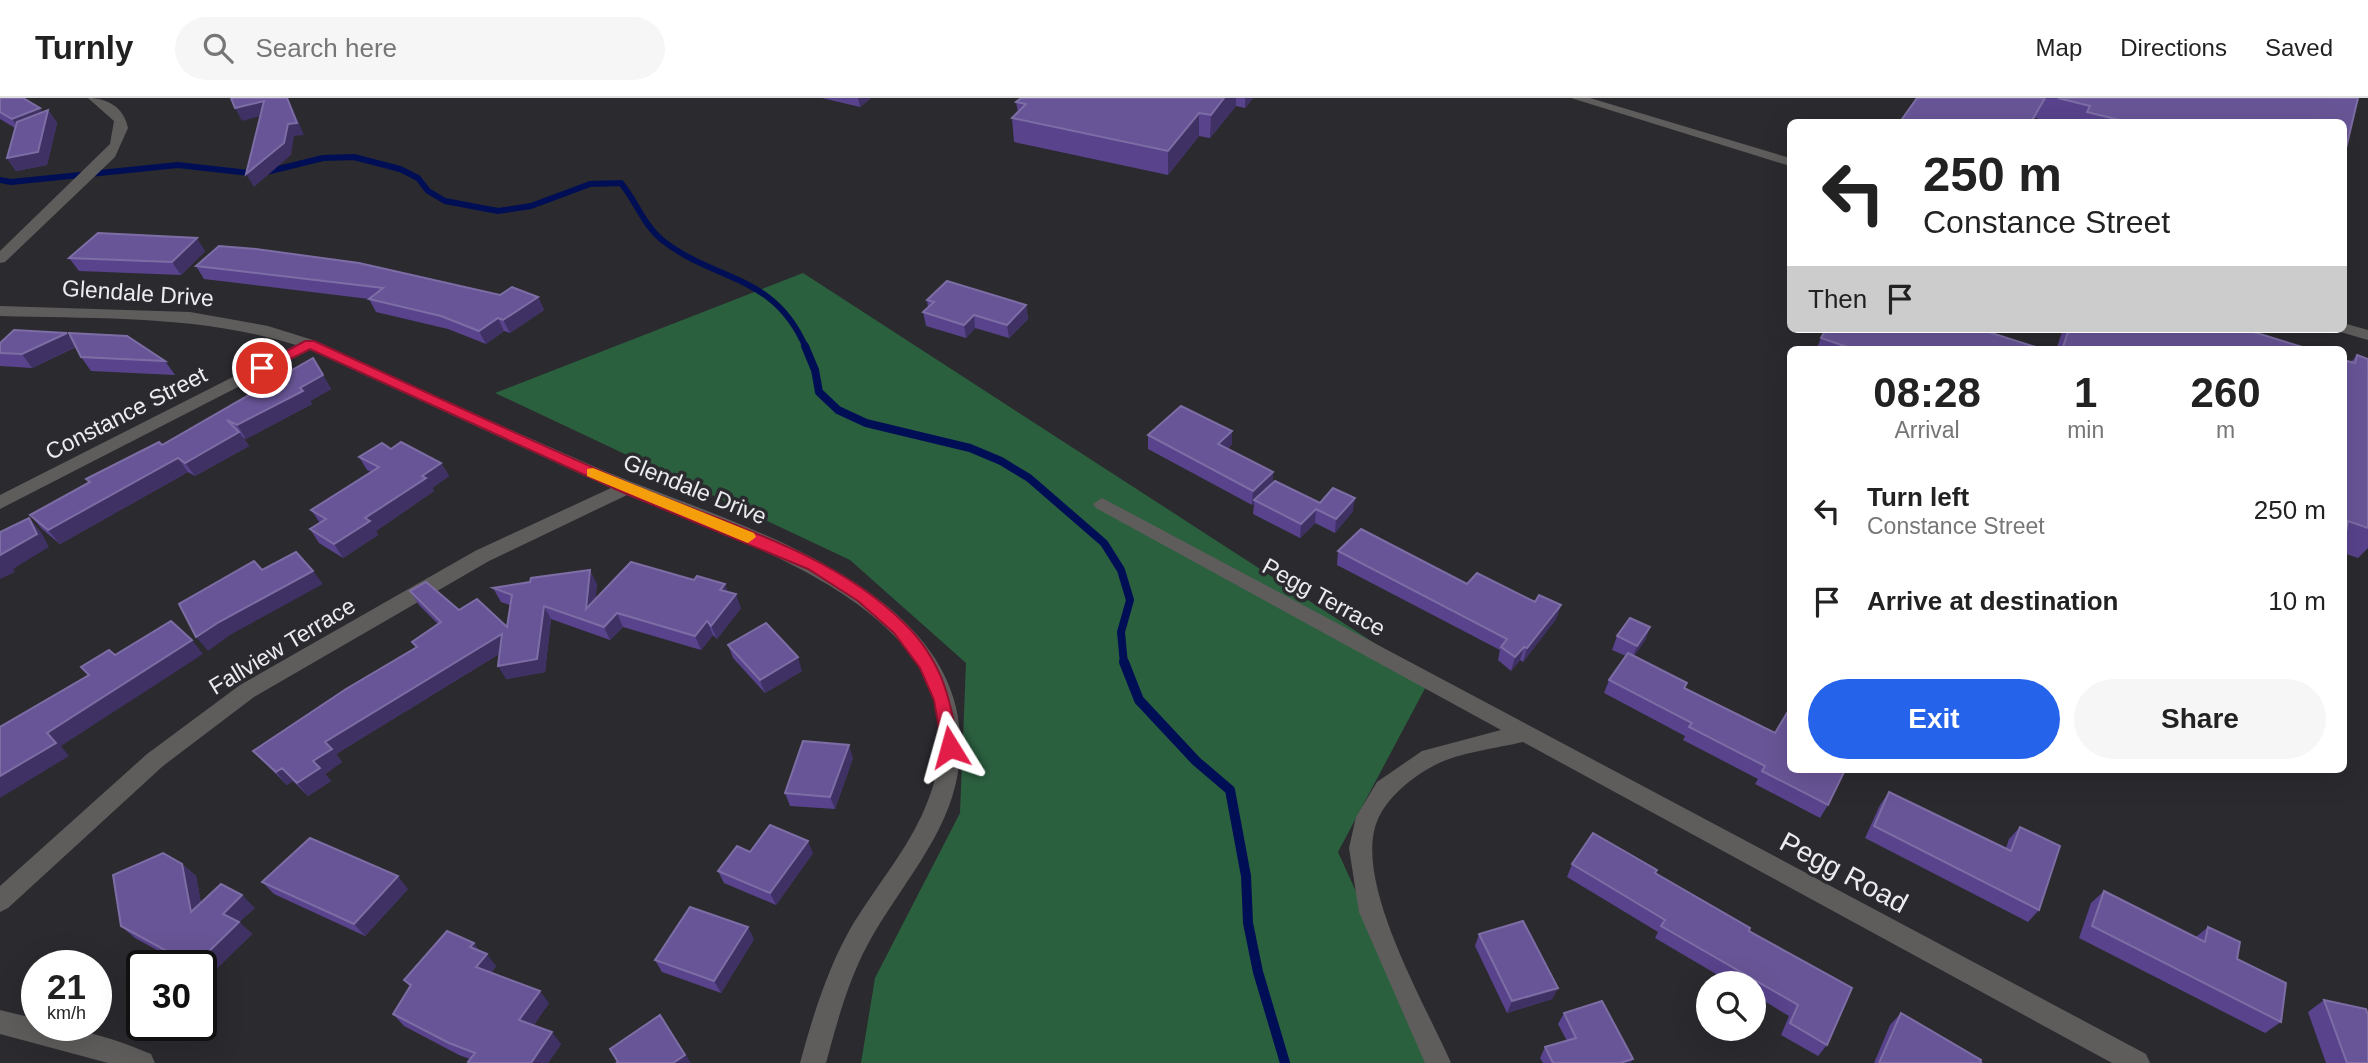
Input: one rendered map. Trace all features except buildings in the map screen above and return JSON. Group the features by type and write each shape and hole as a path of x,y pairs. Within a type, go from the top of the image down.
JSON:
{"street":[{"path":"0,259 110,154 120,141 123,127 120,117 94,98"},
{"path":"1577,98 1787,161"},
{"name":"Glendale Drive","path":"0,311 190,317 268,331 310,344 627,488 814,565 863,597 900,629 927,665 943,700 950,747 941,797 921,843 860,933 832,990 813,1063"},
{"path":"2347,329 2368,335"},
{"name":"Constance Street","path":"0,503 310,344"},
{"name":"Fallview Terrace","path":"0,901 155,760 247,691 482,556 627,488"},
{"name":"Pegg Terrace","path":"1102,504 1523,733"},
{"path":"1438,1063 1371,912 1360,848 1367,817 1385,789 1430,757 1523,733"},
{"name":"Pegg Road","path":"1523,733 2137,1063"},
{"path":"0,1022 121,1054 142,1063"}],"green space":[{"path":"803,273 1430,679 1338,852 1434,1063 861,1063 875,978 960,813 966,663 850,560 495,393"}],"waterway":[{"path":"0,180 11,182 178,165 258,174 323,158 354,157 400,169 418,178 428,191 445,201 498,211 531,206 590,184 621,183 650,227 662,240 683,254 761,292 778,306 793,324 805,347"},
{"path":"805,347 815,370 819,392 838,410 866,423 970,448 1001,461 1029,478 1104,543 1121,570 1130,600 1121,632 1124,664"},
{"path":"1124,662 1139,700 1196,761 1230,790 1246,876 1248,923 1258,972 1285,1063"}],"slow traffic":[{"path":"593,473 748,537"}],"route":[{"path":"262,368 310,344 627,488 814,565 863,597 900,629 927,665 943,700 950,747"}]}
